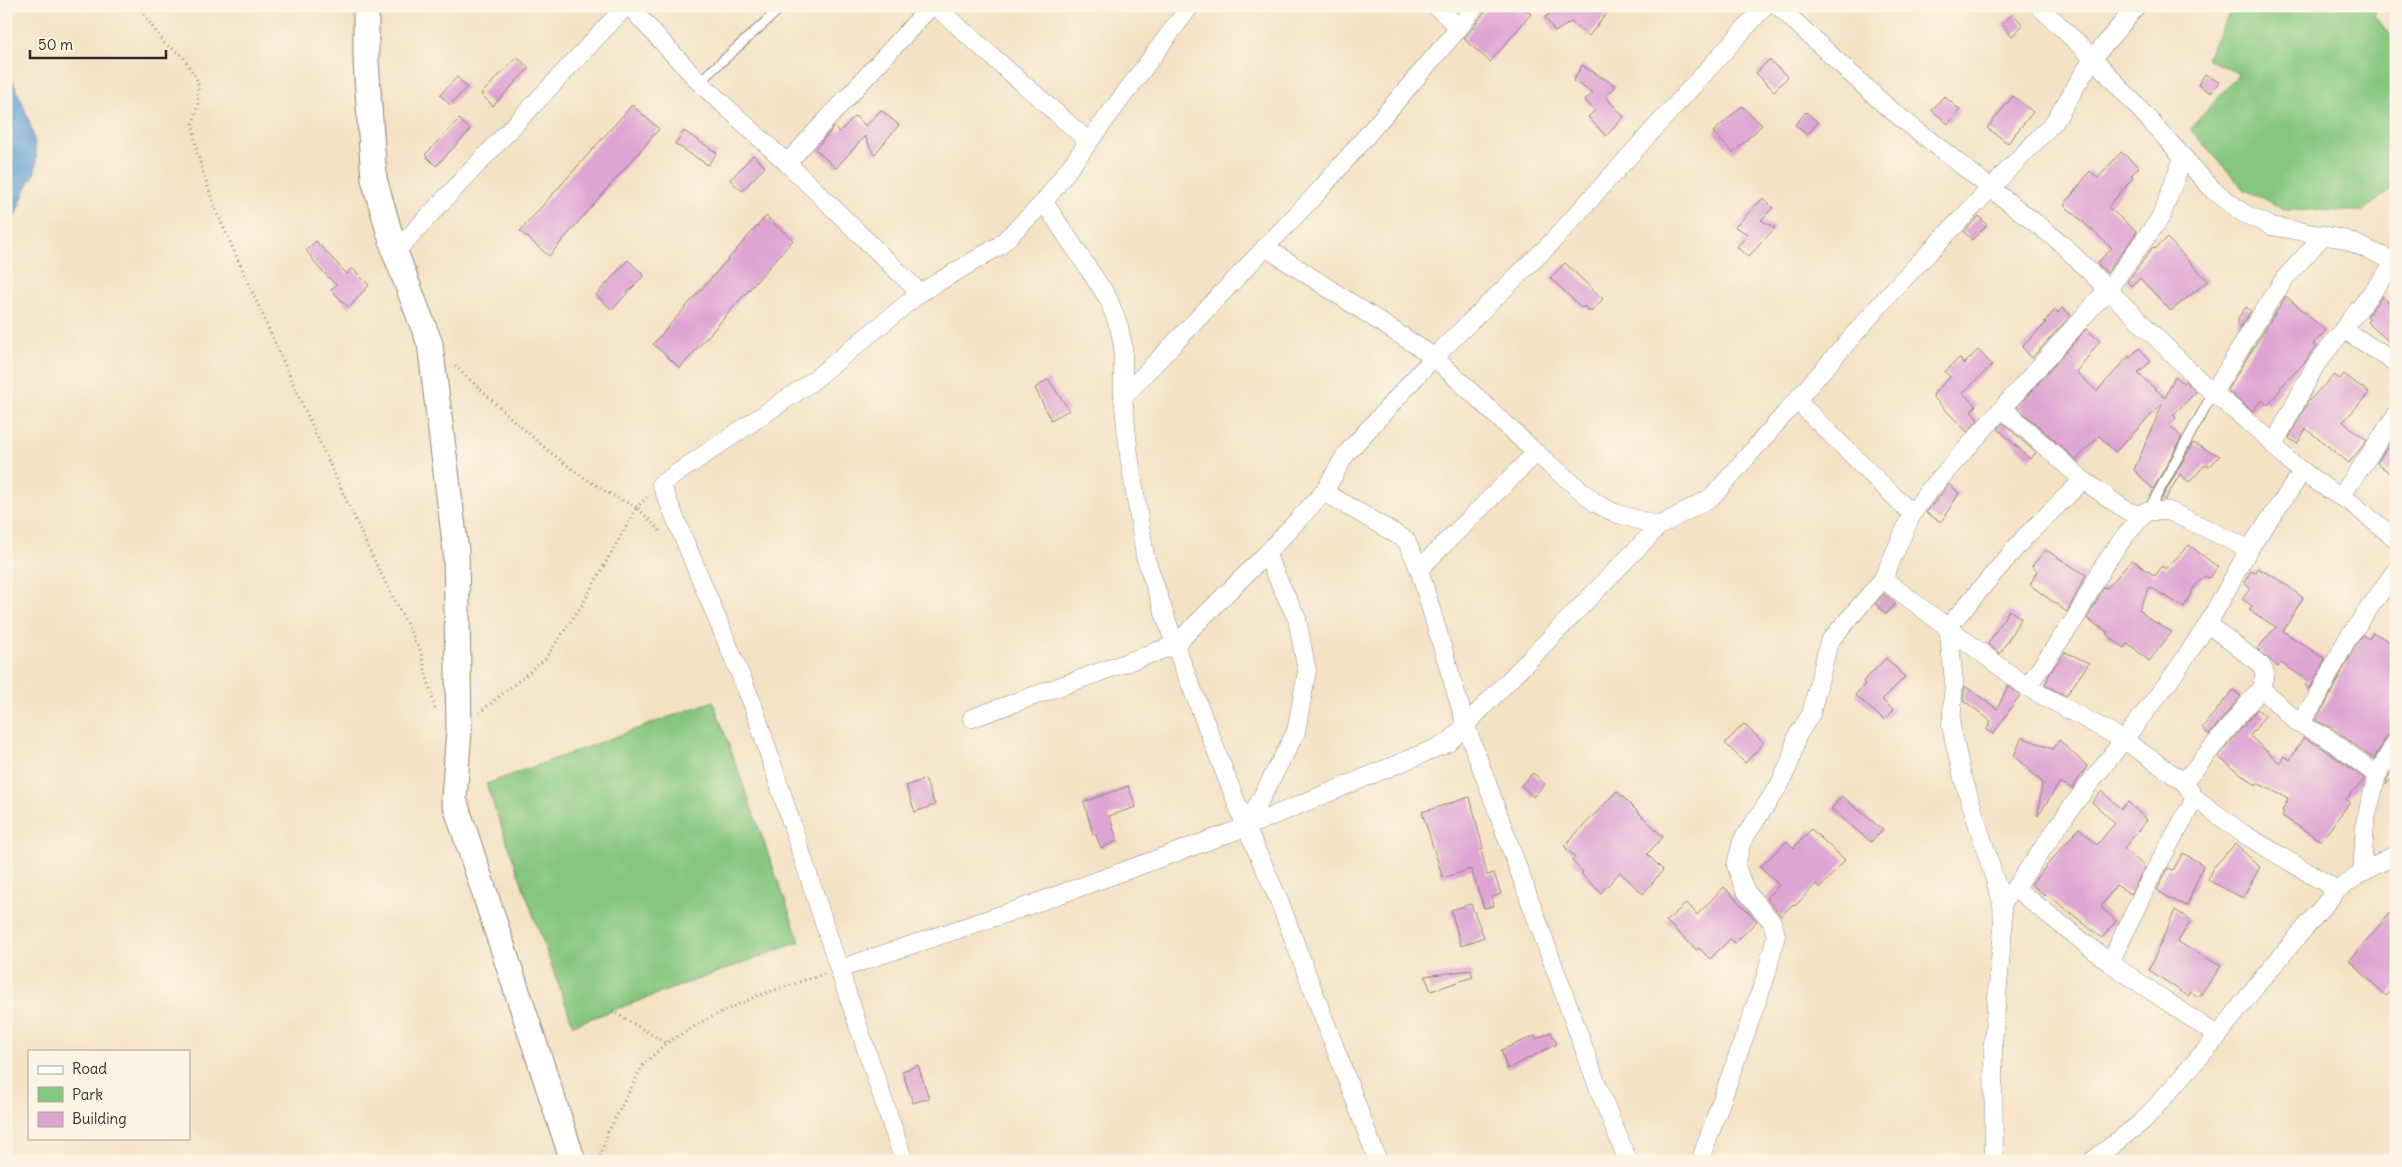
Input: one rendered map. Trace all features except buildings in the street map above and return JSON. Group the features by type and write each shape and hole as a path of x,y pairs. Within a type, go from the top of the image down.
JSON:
{"street":[{"path":"366,6 366,61 374,179 395,252 430,344 456,551 459,729 454,800 573,1161"},
{"path":"395,252 627,6 699,82 787,163 920,292"},
{"path":"787,163 931,6"},
{"path":"935,6 1088,141"},
{"path":"904,1161 753,705 661,484 810,383 920,292 999,246 1044,202 1190,6"},
{"path":"1436,6 1458,28"},
{"path":"1123,397 1319,191 1475,6"},
{"path":"972,718 1175,645 1266,554 1324,492 1346,454 1434,357 1548,246 1765,6"},
{"path":"1778,6 1886,107 1992,187 2061,243 2109,288 2213,393 2274,444 2291,463 2341,497 2396,539"},
{"path":"2039,6 2093,58 2213,190 2243,213 2271,226 2344,239 2395,261 2315,366 2274,444"},
{"path":"839,969 1022,908 1246,827 1448,743 1465,722 1659,526 1712,497 1892,291 2055,121 2093,58 2137,6"},
{"path":"1700,1161 1766,976 1776,935 1772,922 1743,886 1736,865 1742,841 1780,784 1790,762 1797,736 1811,714 1830,642 1882,579 1912,514 1926,493 2003,409 2109,288 2161,217 2184,158"},
{"path":"1044,202 1108,298 1123,346 1123,397 1145,556 1175,645 1246,827 1278,898 1378,1161"},
{"path":"2213,393 2270,300 2286,278 2324,235"},
{"path":"1265,247 1434,357 1536,453 1596,504 1615,514 1659,526"},
{"path":"2343,330 2396,363"},
{"path":"1797,401 1912,514"},
{"path":"2003,409 2083,480 2127,511 2138,515 2147,511 2169,511 2249,549"},
{"path":"2341,497 2396,415"},
{"path":"1419,569 1536,453"},
{"path":"2002,902 2015,888 2073,805 2170,680 2208,624 2249,549 2303,471"},
{"path":"1994,1161 1993,1043 2003,928 2002,902 1962,774 1951,726 1954,681 1948,627 2025,537 2083,480"},
{"path":"1324,492 1406,540 1419,569 1465,722 1598,1087 1628,1161"},
{"path":"2027,687 2076,617 2104,565 2124,537 2147,511"},
{"path":"1246,827 1296,732 1307,670 1297,619 1266,554"},
{"path":"2299,724 2316,700 2346,641 2396,570"},
{"path":"1882,579 2027,687 2124,740 2184,782 2195,798 2242,832 2338,890"},
{"path":"2184,782 2261,688 2264,673 2261,665 2208,624"},
{"path":"2261,688 2299,724 2326,737 2378,775"},
{"path":"2362,873 2365,823 2378,775 2396,742"},
{"path":"2110,963 2149,881 2195,798"},
{"path":"2092,1161 2143,1121 2218,1036 2256,986 2338,890 2362,873 2396,854"},
{"path":"2015,888 2110,963 2218,1036"}],"lane":[{"path":"699,82 782,6"},
{"path":"2147,511 2213,393"}],"path":[{"path":"138,6 164,43 182,55 198,81 198,105 193,124 197,153 215,208 371,554 420,650 434,700 436,719"},
{"path":"430,344 554,454 618,499 637,507"},
{"path":"459,729 545,659 582,605 637,507 661,484"},
{"path":"599,1161 607,1134 644,1066 666,1043 705,1020 757,996 839,969"},
{"path":"612,1011 666,1043"}],"green space":[{"path":"2234,6 2377,6 2374,16 2396,41 2396,185 2364,211 2286,210 2244,189 2190,129 2239,74 2206,58"},
{"path":"713,701 800,942 573,1025 486,784"}],"water":[{"path":"6,66 28,117 36,159 34,175 26,188 16,214 6,230"}]}
